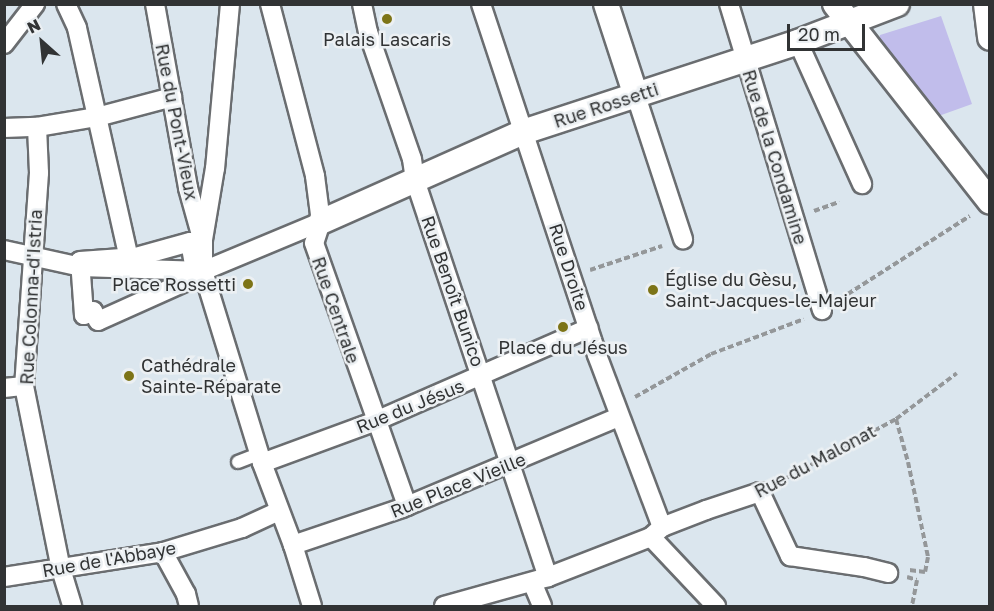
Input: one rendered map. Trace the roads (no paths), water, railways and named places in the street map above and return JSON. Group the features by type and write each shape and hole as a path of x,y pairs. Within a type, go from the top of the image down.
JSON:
{"street":[{"path":"4,44 35,4"},
{"path":"66,4 77,27 130,263"},
{"name":"Rue du Pont-Vieux","path":"155,4 188,188 203,240"},
{"path":"81,267 84,315 93,311 98,321 196,277 199,271 215,168 230,4"},
{"name":"Rue Centrale","path":"270,4 315,176 321,222 314,243 407,506"},
{"name":"Rue Benoît Bunico","path":"362,4 368,32 412,159 415,180 512,464 540,579 542,606"},
{"name":"Rue Droite","path":"481,4 656,532"},
{"path":"606,4 683,239"},
{"name":"Rue de la Condamine","path":"729,4 822,310"},
{"name":"Rue Rossetti","path":"321,222 523,132 798,42 843,14 897,4"},
{"path":"986,4 990,38"},
{"path":"843,14 985,206"},
{"path":"798,42 862,184"},
{"path":"4,128 37,126 97,117 172,98"},
{"name":"Rue Colonna-d'Istria","path":"37,126 39,173 31,257 24,386 61,569 72,606"},
{"path":"4,250 81,267 130,263 199,271 321,222"},
{"path":"130,263 190,242 260,459 293,545 312,606"},
{"name":"Rue du Jésus","path":"260,459 376,421 482,377 589,328"},
{"path":"4,388 24,386"},
{"name":"Rue Place Vieille","path":"293,545 407,506 512,464 618,412"},
{"name":"Rue du Malonat","path":"444,606 540,579 760,492 790,556 864,567 888,573"},
{"name":"Rue de l'Abbaye","path":"4,577 163,552 242,528 279,511"},
{"path":"656,532 716,606"},
{"path":"163,552 186,594 189,606"}],"lane":[{"path":"238,462 260,459"}],"place":[{"name":"Palais Lascaris","path":"387,19"},
{"name":"Place Rossetti","path":"248,284"},
{"name":"Église du Gèsu, Saint-Jacques-le-Majeur","path":"653,290"},
{"name":"Place du Jésus","path":"563,327"},
{"name":"Cathédrale Sainte-Réparate","path":"129,376"}]}
